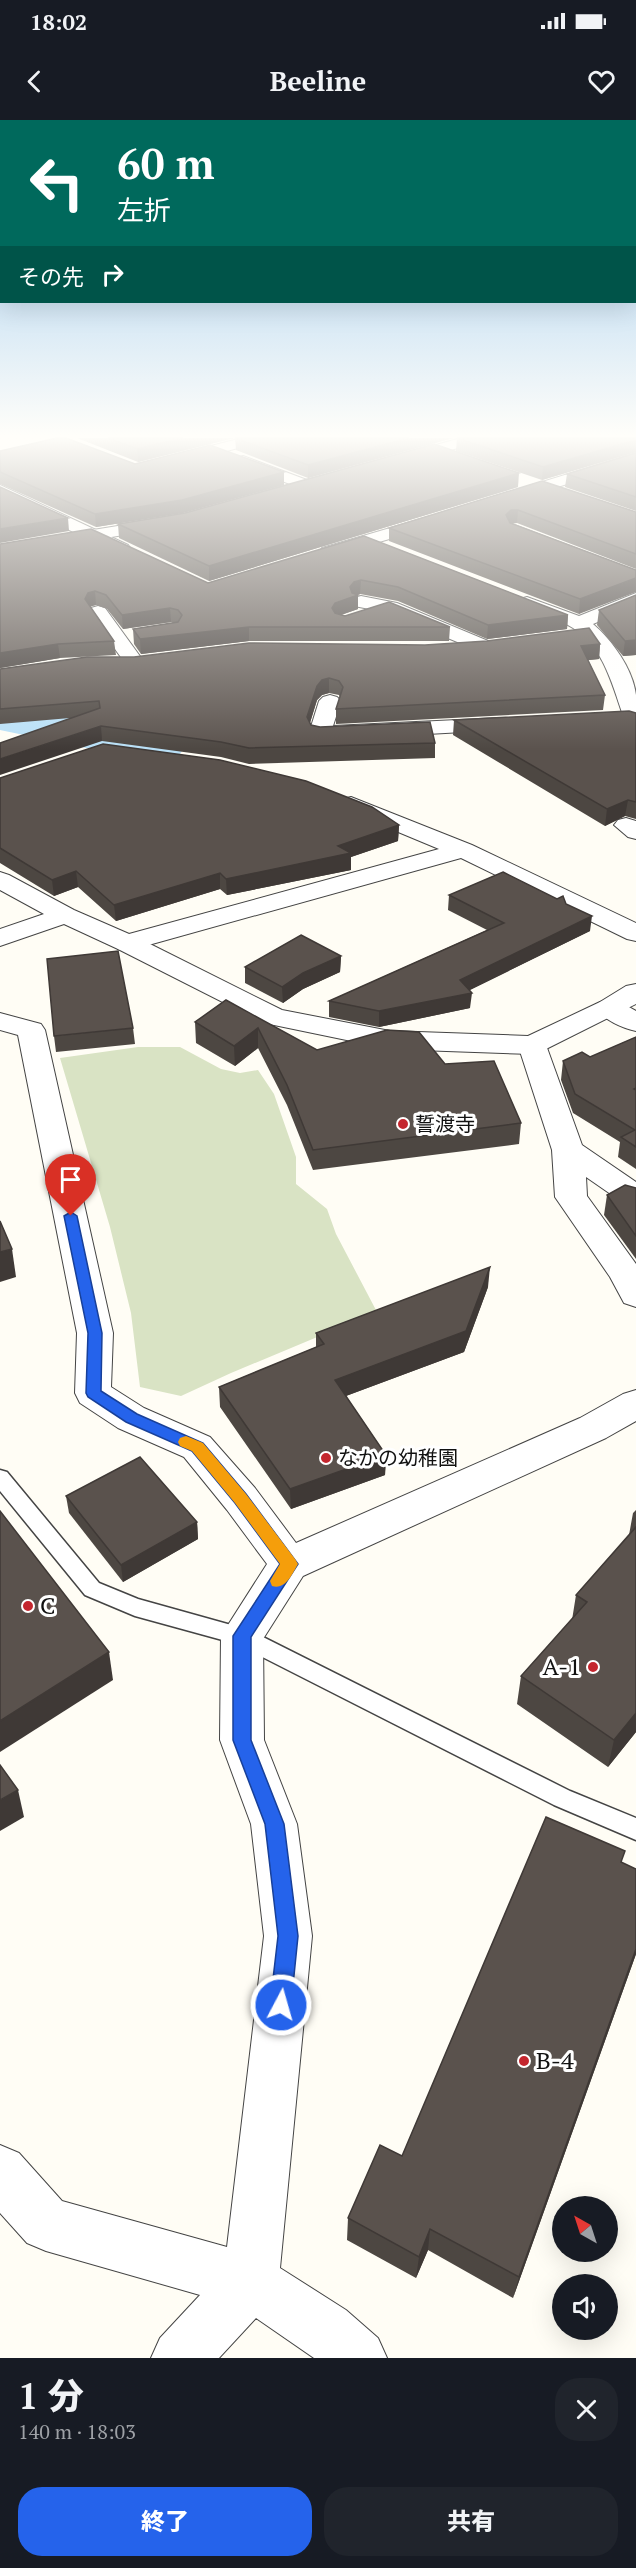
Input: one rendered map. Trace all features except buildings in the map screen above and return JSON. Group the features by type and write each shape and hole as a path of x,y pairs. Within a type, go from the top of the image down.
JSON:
{"street":[{"path":"0,550 50,542"},
{"path":"107,542 134,555"},
{"path":"309,558 360,542"},
{"path":"369,542 397,553"},
{"path":"515,599 586,629 613,660 636,719 612,718"},
{"path":"561,638 586,629 636,599"},
{"path":"357,611 390,607 486,647"},
{"path":"98,612 135,663"},
{"path":"116,638 138,634"},
{"path":"445,650 507,644"},
{"path":"111,663 158,660"},
{"path":"613,660 636,663"},
{"path":"330,701 320,733 519,723"},
{"path":"325,794 463,850 636,933"},
{"path":"127,943 463,850"},
{"path":"0,880 65,915 127,943 274,1017 390,1041 532,1045 610,1008 636,992"},
{"path":"0,938 65,915"},
{"path":"610,1008 636,1023"},
{"path":"0,1022 31,1030 95,1333 93,1393 131,1418 197,1447 241,1499 289,1564"},
{"path":"532,1045 568,1150 571,1197 625,1273 636,1295"},
{"path":"568,1150 636,1197"},
{"path":"180,2358 252,2282 288,1936 274,1824 242,1740 242,1636 289,1564 593,1428 636,1404"},
{"path":"0,2172 46,2224 252,2282 326,2330 358,2358"}],"lane":[{"path":"0,1477 92,1589 135,1607 242,1636 562,1798 636,1829"}],"green space":[{"path":"138,1047 180,1047 221,1069 240,1073 258,1070 274,1094 296,1157 296,1184 327,1209 336,1234 377,1312 181,1396 140,1387 131,1313 110,1227 60,1058"}],"waterway":[{"path":"0,712 13,718 158,747"}],"slow traffic":[{"path":"186,1442 197,1447 241,1499 289,1564 278,1581"}],"place":[{"name":"誓渡寺","path":"403,1124"},
{"name":"なかの幼稚園","path":"326,1458"},
{"name":"C","path":"28,1606"},
{"name":"A-1","path":"593,1667"},
{"name":"B-4","path":"524,2061"}],"route":[{"path":"71,1216 95,1333 93,1393 131,1418 197,1447 241,1499 289,1564 242,1636 242,1740 274,1824 288,1936 281,2005"}]}
